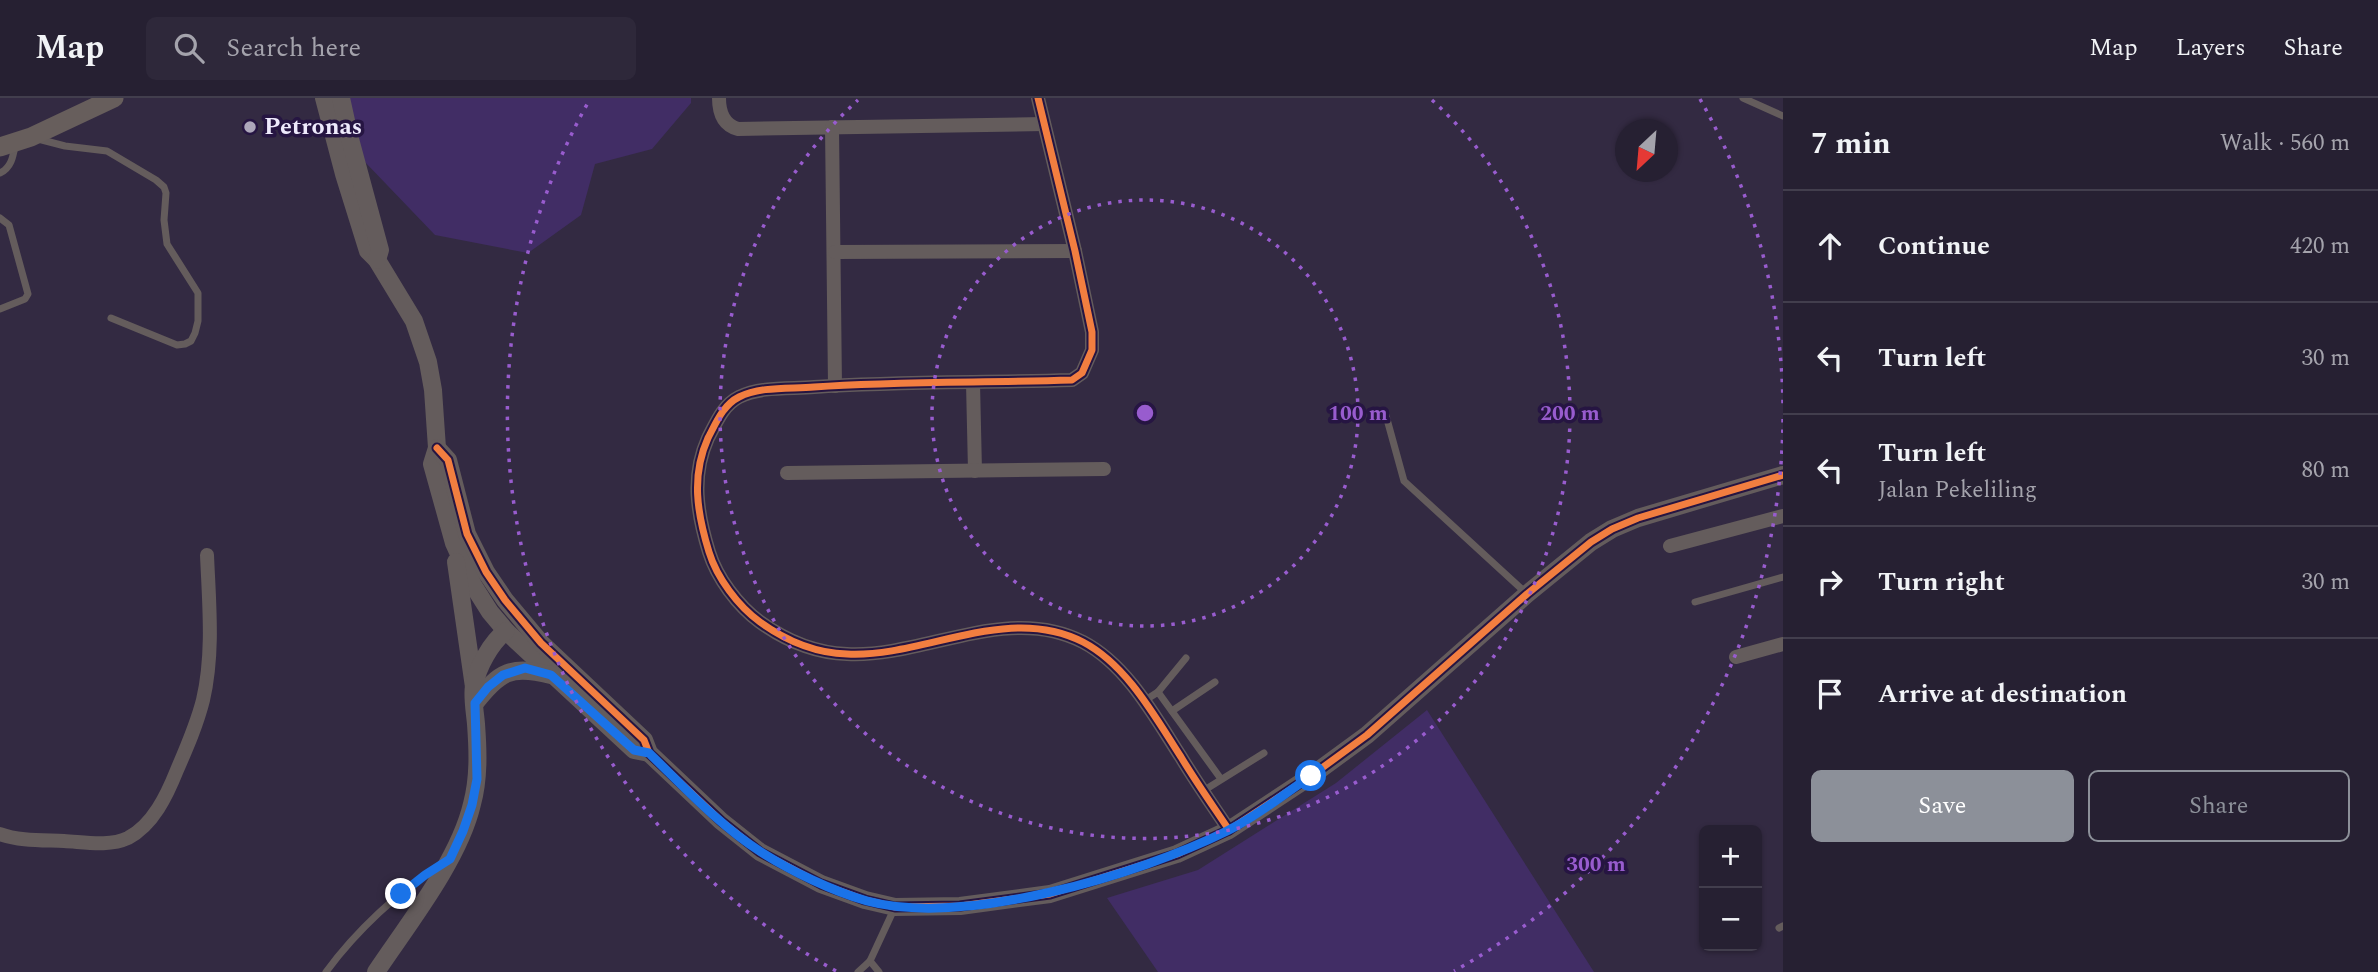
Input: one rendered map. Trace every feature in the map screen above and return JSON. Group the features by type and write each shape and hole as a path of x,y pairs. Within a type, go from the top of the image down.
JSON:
{"main road":[{"path":"16,142 114,98"}],"street":[{"path":"324,98 368,251 377,260 414,321 428,362 437,448 432,464 454,543 473,585 506,631 551,675 634,750 649,753"},
{"path":"341,98 349,139 380,250 377,260"},
{"path":"719,98 722,117 738,129 1044,124"},
{"path":"1038,98 1093,332 1092,350 1082,373 1072,380 835,386 752,392 736,398 726,406 703,449 697,472 696,501 701,528 712,562 730,592 753,616 777,634 799,644 846,654 872,653 986,630 1043,630 1084,642 1118,670 1144,701 1230,830"},
{"path":"832,127 835,386"},
{"path":"835,252 1075,251"},
{"path":"973,383 975,471"},
{"path":"437,448 448,460 467,534 486,572 505,600 541,643 644,740 649,753 721,821 760,852 821,884 865,900 895,907 960,906 1049,894 1177,854 1230,830 1367,735 1527,594 1591,542 1638,518 1783,475"},
{"path":"787,473 1104,470"},
{"path":"1670,546 1783,516"},
{"path":"376,972 450,859 472,805 477,779 474,695 454,543"},
{"path":"0,834 58,841 116,842 142,828 167,797 196,724 208,670 207,555"},
{"path":"474,695 491,646 506,631 505,600"},
{"path":"506,631 541,643"},
{"path":"1736,657 1783,644"},
{"path":"474,695 503,675 525,668 551,675"}],"lane":[{"path":"1743,98 1783,116"},
{"path":"0,173 5,171 11,162 16,142 65,146 107,151 164,187 167,244 198,293 195,333 191,341 177,345 111,318"},
{"path":"0,218 9,225 28,294 25,299 0,309"},
{"path":"1385,412 1404,481 1527,594"},
{"path":"1695,602 1783,577"},
{"path":"1144,701 1158,692 1186,658"},
{"path":"1172,711 1215,682"},
{"path":"1158,692 1221,779"},
{"path":"1203,791 1264,753"},
{"path":"326,972 401,894 450,859"},
{"path":"858,972 870,961 895,907"},
{"path":"870,961 879,972"}],"shaded area":[{"path":"348,98 691,98 691,103 652,149 595,164 581,215 528,253 435,235 364,161"},
{"path":"1427,710 1594,972 1158,972 1107,898 1198,870 1336,783"}],"cycle path":[{"path":"1038,98 1092,332 1092,350 1082,373 1072,380 878,384 748,393 733,400 720,415 703,452 699,466 698,495 705,537 717,572 744,608 780,634 812,648 847,654 876,653 965,635 1025,628 1054,631 1083,642 1113,664 1139,693 1229,830"},
{"path":"437,448 448,460 467,534 486,572 505,600 541,643 644,740 649,753 721,821 760,852 821,884 865,900 895,907 960,906 1050,894 1177,854 1229,830 1367,735 1527,594 1591,542 1638,518 1783,475"}],"place":[{"name":"Petronas","path":"250,127"}],"route":[{"path":"401,894 450,859 463,831 477,779 475,703 488,687 503,675 525,668 551,675 634,750 649,753 721,821 760,852 821,884 865,900 895,907 960,906 1049,894 1177,854 1230,830 1311,776"}]}
